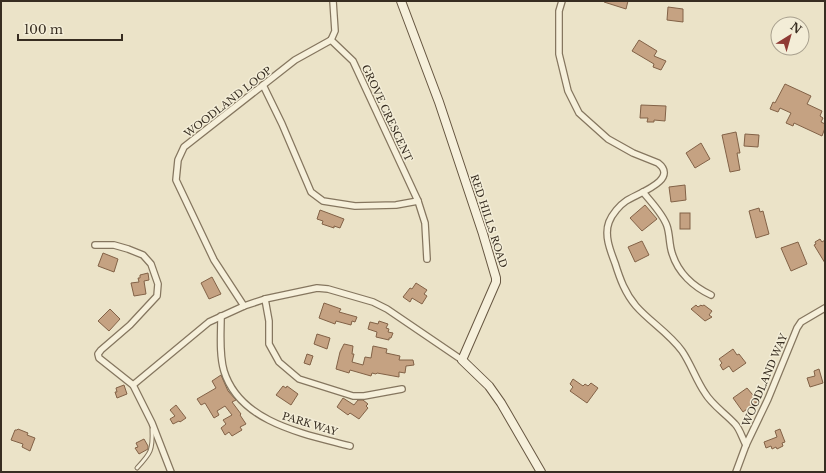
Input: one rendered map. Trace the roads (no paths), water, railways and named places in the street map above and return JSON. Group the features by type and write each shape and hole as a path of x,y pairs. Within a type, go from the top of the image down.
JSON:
{"main road":[{"name":"RED HILLS ROAD","path":"401,1 439,102 496,278 496,282 462,360"},
{"path":"462,360 489,386 501,403 541,472"}],"street":[{"path":"331,40 335,31 333,1"},
{"path":"562,1 559,11 559,54 568,91 579,113 608,139 633,153 662,166 665,173 663,178 643,192 626,201 609,221 606,234 625,291 637,307 682,350 705,394 736,425 746,445"},
{"name":"WOODLAND LOOP","path":"244,306 214,260 176,180 178,160 184,147 263,85 295,60 331,40"},
{"name":"GROVE CRESCENT","path":"331,40 353,61 418,201 425,223 427,259"},
{"path":"263,85 282,124 311,192 323,201 355,206 396,205 418,201"},
{"path":"643,192 666,224 672,253 677,265 688,280 700,290 711,295"},
{"path":"95,245 114,245 128,248 143,255 150,264 158,284 157,296 130,325 98,354 99,358 133,385 152,423 171,472"},
{"path":"133,385 209,322 244,306 265,299 317,288 328,289 373,302 387,309 462,360"},
{"path":"265,299 269,344 279,362 298,379 353,396 364,396 402,388"},
{"name":"WOODLAND WAY","path":"736,472 796,328 801,322 825,308"},
{"name":"PARK WAY","path":"221,316 221,353 223,370 229,386 241,401 256,412 284,428 350,446"}],"lane":[{"path":"137,468 149,455 153,444 152,423"}]}
